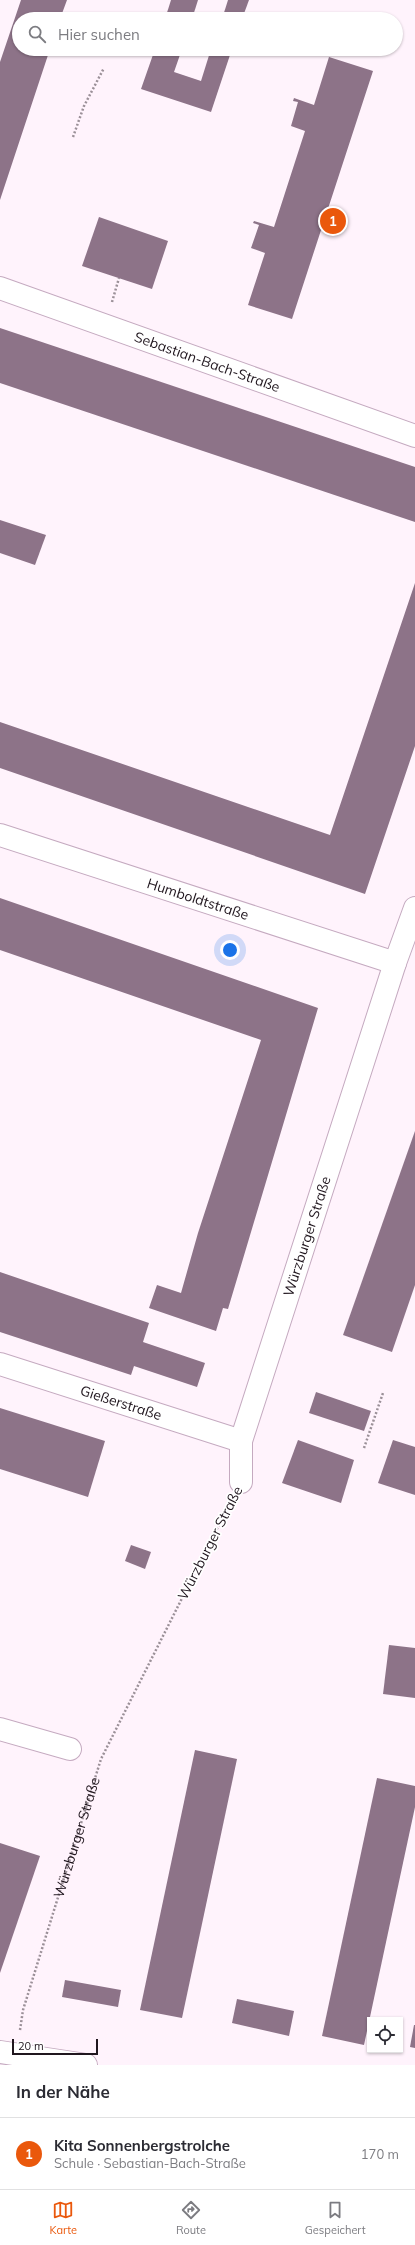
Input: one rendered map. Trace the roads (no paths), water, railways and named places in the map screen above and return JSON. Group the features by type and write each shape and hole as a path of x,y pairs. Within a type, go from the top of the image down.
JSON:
{"street":[{"name":"Sebastian-Bach-Straße","path":"0,288 415,436"},
{"name":"Humboldtstraße","path":"0,835 395,963"},
{"name":"Würzburger Straße","path":"241,1482 242,1441 395,963 415,908"},
{"name":"Gießerstraße","path":"0,1364 242,1441"},
{"path":"0,1729 70,1749"},
{"path":"8,2053 86,2065"}],"place":[{"name":"Kita Sonnenbergstrolche","path":"333,221"}]}
